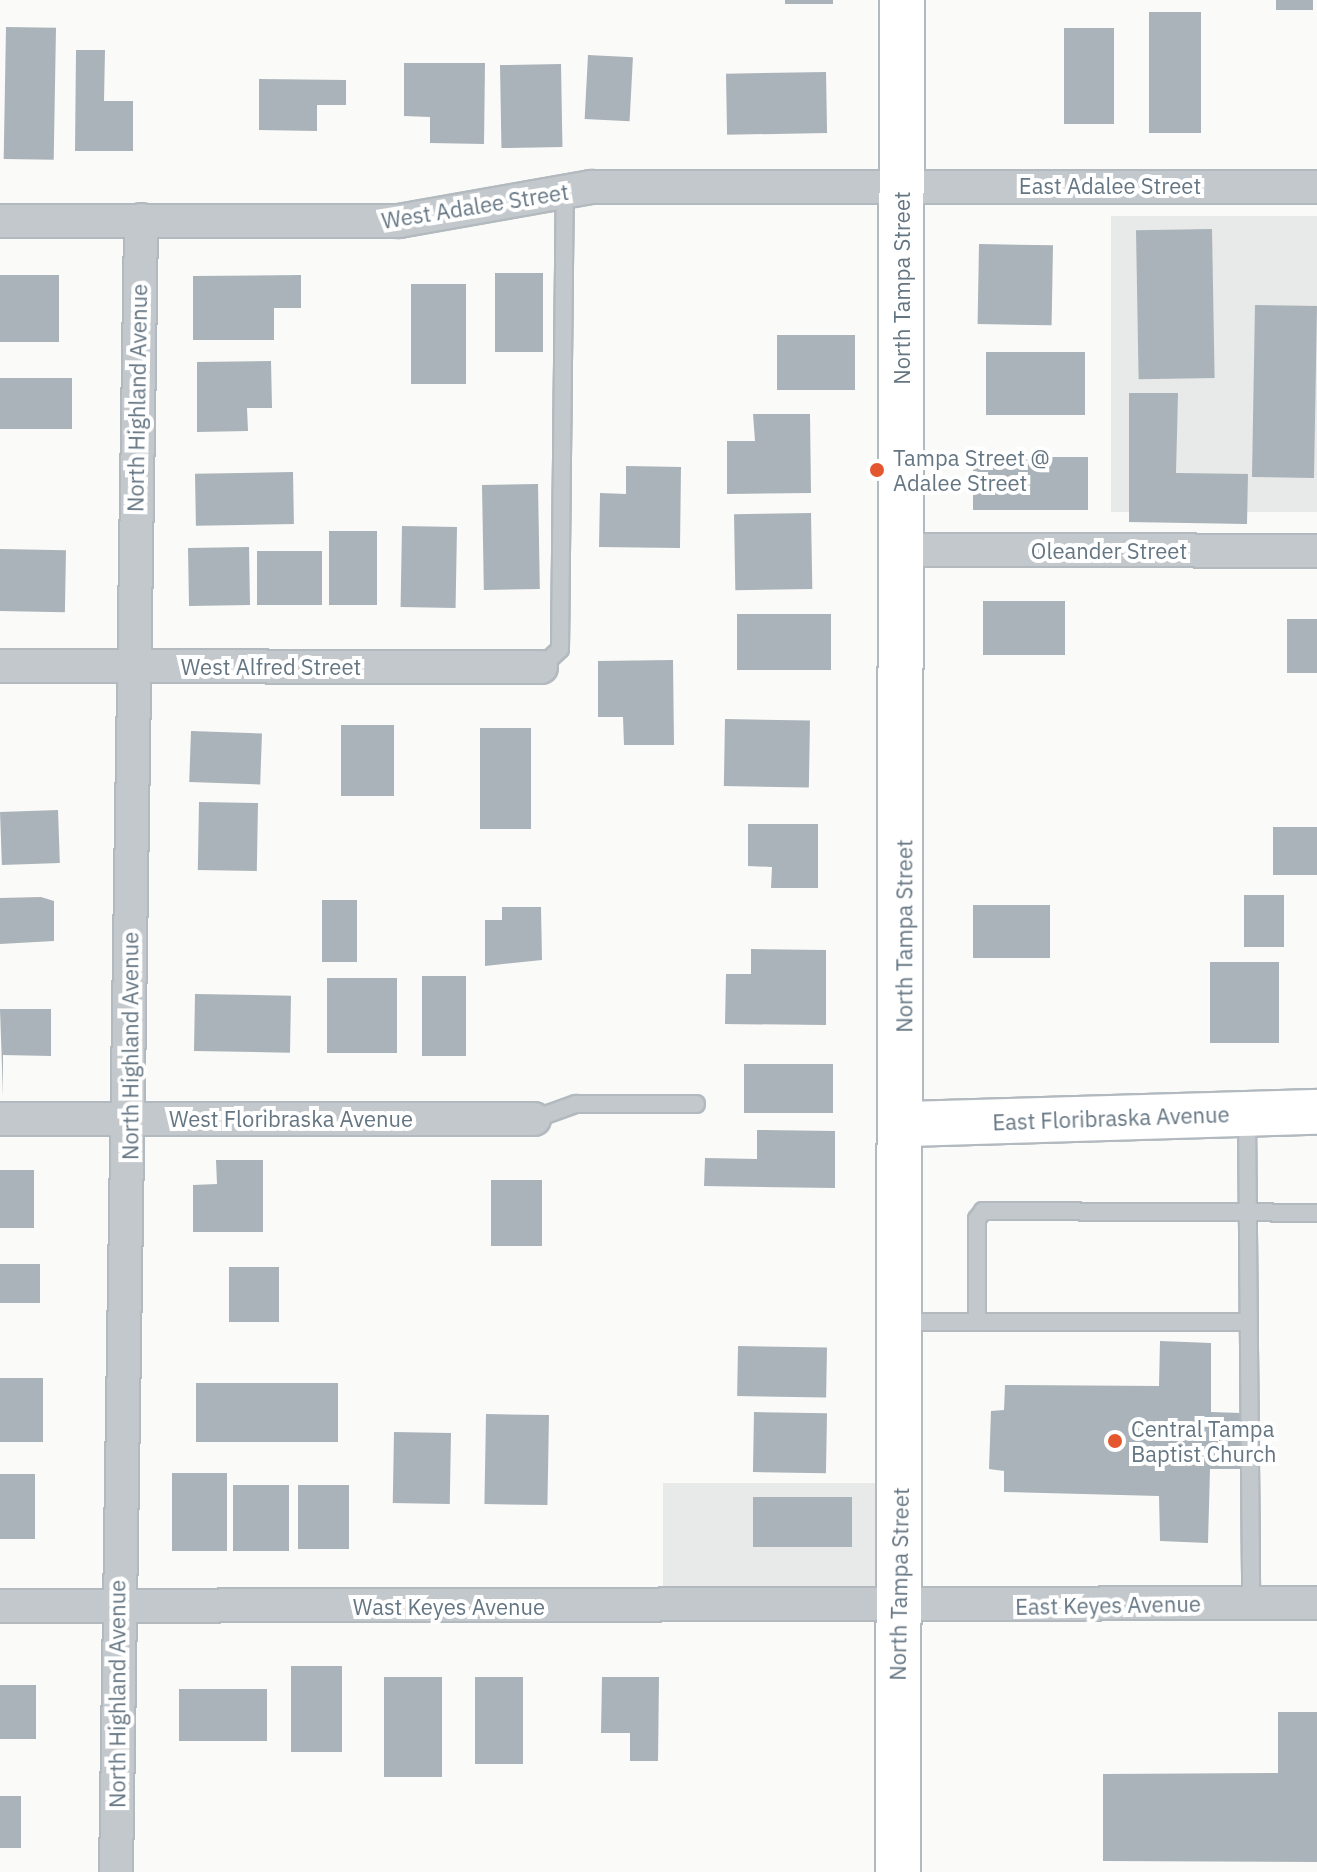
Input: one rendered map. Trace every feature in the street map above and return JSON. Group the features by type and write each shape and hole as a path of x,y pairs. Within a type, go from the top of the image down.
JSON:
{"main road":[{"name":"North Tampa Street","path":"898,1872 905,1124 902,0"},
{"name":"East Floribraska Avenue","path":"905,1124 1317,1112"}],"street":[{"name":"East Adalee Street","path":"902,185 1317,187"},
{"name":"West Adalee Street","path":"0,221 399,221 565,192 902,185"},
{"name":"North Highland Avenue","path":"116,1872 117,1607 131,1119 130,667 141,220"},
{"name":"Oleander Street","path":"902,550 1317,551"},
{"name":"West Alfred Street","path":"0,666 541,667"},
{"name":"West Floribraska Avenue","path":"0,1119 534,1119"},
{"name":"East Keyes Avenue","path":"899,1607 1317,1603"},
{"name":"Wast Keyes Avenue","path":"0,1606 899,1607"}],"lane":[{"path":"541,667 560,649 565,192"},
{"path":"534,1119 576,1104 696,1104"},
{"path":"1247,1114 1251,1603"},
{"path":"977,1322 977,1219 983,1211 1317,1213"},
{"path":"902,1322 1249,1322"}],"shaded area":[{"path":"1111,216 1317,216 1317,512 1111,512"},
{"path":"663,1483 893,1483 893,1602 663,1602"}],"building":[{"path":"785,0 833,0 833,4 785,4"},
{"path":"1276,0 1313,0 1313,10 1276,10"},
{"path":"1149,12 1201,12 1201,133 1149,133"},
{"path":"6,27 56,28 54,160 4,159"},
{"path":"1064,28 1114,28 1114,124 1064,124"},
{"path":"76,50 105,50 104,101 133,101 133,151 75,151"},
{"path":"588,55 633,57 630,121 585,119"},
{"path":"404,63 485,63 484,144 430,143 430,117 404,116"},
{"path":"561,64 562,147 501,148 500,65"},
{"path":"826,72 827,133 727,135 726,74"},
{"path":"259,79 346,80 346,105 317,105 317,131 259,130"},
{"path":"1212,229 1215,378 1139,379 1136,230"},
{"path":"979,244 1053,245 1052,325 978,324"},
{"path":"495,273 543,273 543,352 495,352"},
{"path":"0,275 59,275 59,342 0,342"},
{"path":"301,275 301,308 274,308 274,340 193,340 193,276"},
{"path":"411,284 466,284 466,384 411,384"},
{"path":"1255,305 1317,306 1314,478 1252,477"},
{"path":"777,335 855,335 855,390 777,390"},
{"path":"986,352 1085,352 1085,415 986,415"},
{"path":"271,361 272,408 247,408 248,431 197,432 197,362"},
{"path":"0,378 72,378 72,429 0,429"},
{"path":"1129,393 1178,393 1176,473 1248,474 1247,524 1129,522"},
{"path":"753,414 810,414 811,493 727,494 727,441 755,441"},
{"path":"973,457 1088,457 1088,510 973,510"},
{"path":"626,466 681,467 680,548 599,547 600,493 626,494"},
{"path":"293,472 294,524 196,526 195,474"},
{"path":"538,484 540,589 484,590 482,485"},
{"path":"811,513 812,589 735,590 734,514"},
{"path":"402,526 457,527 456,608 401,607"},
{"path":"329,531 377,531 377,605 329,605"},
{"path":"249,547 250,605 189,606 188,548"},
{"path":"0,549 66,550 65,612 0,611"},
{"path":"257,551 322,551 322,605 257,605"},
{"path":"983,601 1065,601 1065,655 983,655"},
{"path":"737,614 831,614 831,670 737,670"},
{"path":"1287,619 1317,619 1317,673 1287,673"},
{"path":"673,660 674,745 624,745 623,717 598,717 598,661"},
{"path":"725,719 810,720 809,787 724,786"},
{"path":"341,725 394,725 394,796 341,796"},
{"path":"480,728 531,728 531,829 480,829"},
{"path":"191,731 262,733 260,784 189,782"},
{"path":"199,802 258,803 257,871 198,870"},
{"path":"58,810 60,863 2,865 0,812"},
{"path":"748,824 818,824 818,888 771,888 772,867 748,866"},
{"path":"1273,827 1317,827 1317,875 1273,875"},
{"path":"1244,895 1284,895 1284,947 1244,947"},
{"path":"41,897 54,901 54,941 0,944 0,898"},
{"path":"322,900 357,900 357,962 322,962"},
{"path":"973,905 1050,905 1050,958 973,958"},
{"path":"502,907 541,907 542,960 485,966 485,920 502,920"},
{"path":"751,949 826,950 826,1025 725,1024 726,974 751,974"},
{"path":"1210,962 1279,962 1279,1043 1210,1043"},
{"path":"422,976 466,976 466,1056 422,1056"},
{"path":"327,978 397,978 397,1053 327,1053"},
{"path":"195,994 291,996 290,1053 194,1051"},
{"path":"0,1009 51,1009 51,1056 3,1055 3,1096"},
{"path":"744,1064 833,1064 833,1113 744,1113"},
{"path":"757,1130 835,1131 835,1188 704,1186 705,1158 757,1159"},
{"path":"216,1160 263,1160 263,1232 193,1232 193,1185 217,1184"},
{"path":"0,1170 34,1170 34,1228 0,1228"},
{"path":"491,1180 542,1180 542,1246 491,1246"},
{"path":"0,1264 40,1264 40,1303 0,1303"},
{"path":"229,1267 279,1267 279,1322 229,1322"},
{"name":"Central Tampa Baptist Church","path":"1160,1341 1211,1343 1211,1412 1241,1413 1240,1469 1210,1469 1208,1543 1160,1541 1159,1496 1004,1492 1004,1471 989,1469 991,1411 1004,1410 1005,1385 1159,1386"},
{"path":"738,1346 827,1348 826,1398 737,1396"},
{"path":"0,1378 43,1378 43,1442 0,1442"},
{"path":"196,1383 338,1383 338,1442 196,1442"},
{"path":"754,1412 827,1413 826,1473 753,1472"},
{"path":"486,1414 549,1415 547,1505 484,1504"},
{"path":"394,1432 451,1433 450,1504 393,1503"},
{"path":"172,1473 227,1473 227,1551 172,1551"},
{"path":"0,1474 35,1474 35,1539 0,1539"},
{"path":"233,1485 289,1485 289,1551 233,1551"},
{"path":"298,1485 349,1485 349,1549 298,1549"},
{"path":"753,1497 852,1497 852,1547 753,1547"},
{"path":"291,1666 342,1666 342,1752 291,1752"},
{"path":"384,1677 442,1677 442,1777 384,1777"},
{"path":"475,1677 523,1677 523,1764 475,1764"},
{"path":"602,1677 659,1677 658,1761 630,1761 630,1733 601,1733"},
{"path":"0,1685 36,1685 36,1739 0,1739"},
{"path":"179,1689 267,1689 267,1741 179,1741"},
{"path":"1278,1712 1317,1712 1317,1862 1103,1861 1103,1774 1278,1773"},
{"path":"0,1796 21,1796 21,1848 0,1848"}],"place":[{"name":"Tampa Street @ Adalee Street","path":"877,470"},
{"name":"Central Tampa Baptist Church","path":"1115,1441"}]}
